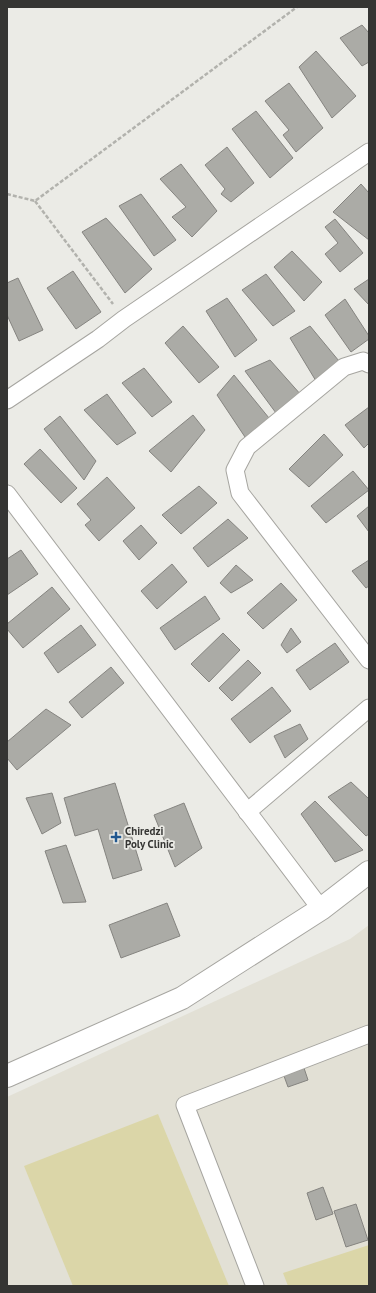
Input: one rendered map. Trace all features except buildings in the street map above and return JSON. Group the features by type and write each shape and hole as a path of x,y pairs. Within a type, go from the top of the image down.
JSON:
{"street":[{"path":"7,400 369,152"},
{"path":"369,364 363,361 344,367 247,447 235,470 240,493 369,660"},
{"path":"7,494 320,910"},
{"path":"246,812 369,708"},
{"path":"7,1076 182,998 320,910 369,872"},
{"path":"255,1286 184,1104 369,1034"}],"path":[{"path":"35,201 297,7"},
{"path":"7,194 35,201 124,319"}],"shaded area":[{"path":"369,925 369,1286 7,1286 7,1097 350,939"},
{"path":"158,1114 229,1286 73,1286 24,1166"},
{"path":"369,1245 369,1286 288,1286 283,1273"}],"place":[{"name":"Chiredzi Poly Clinic","path":"116,837"}]}
